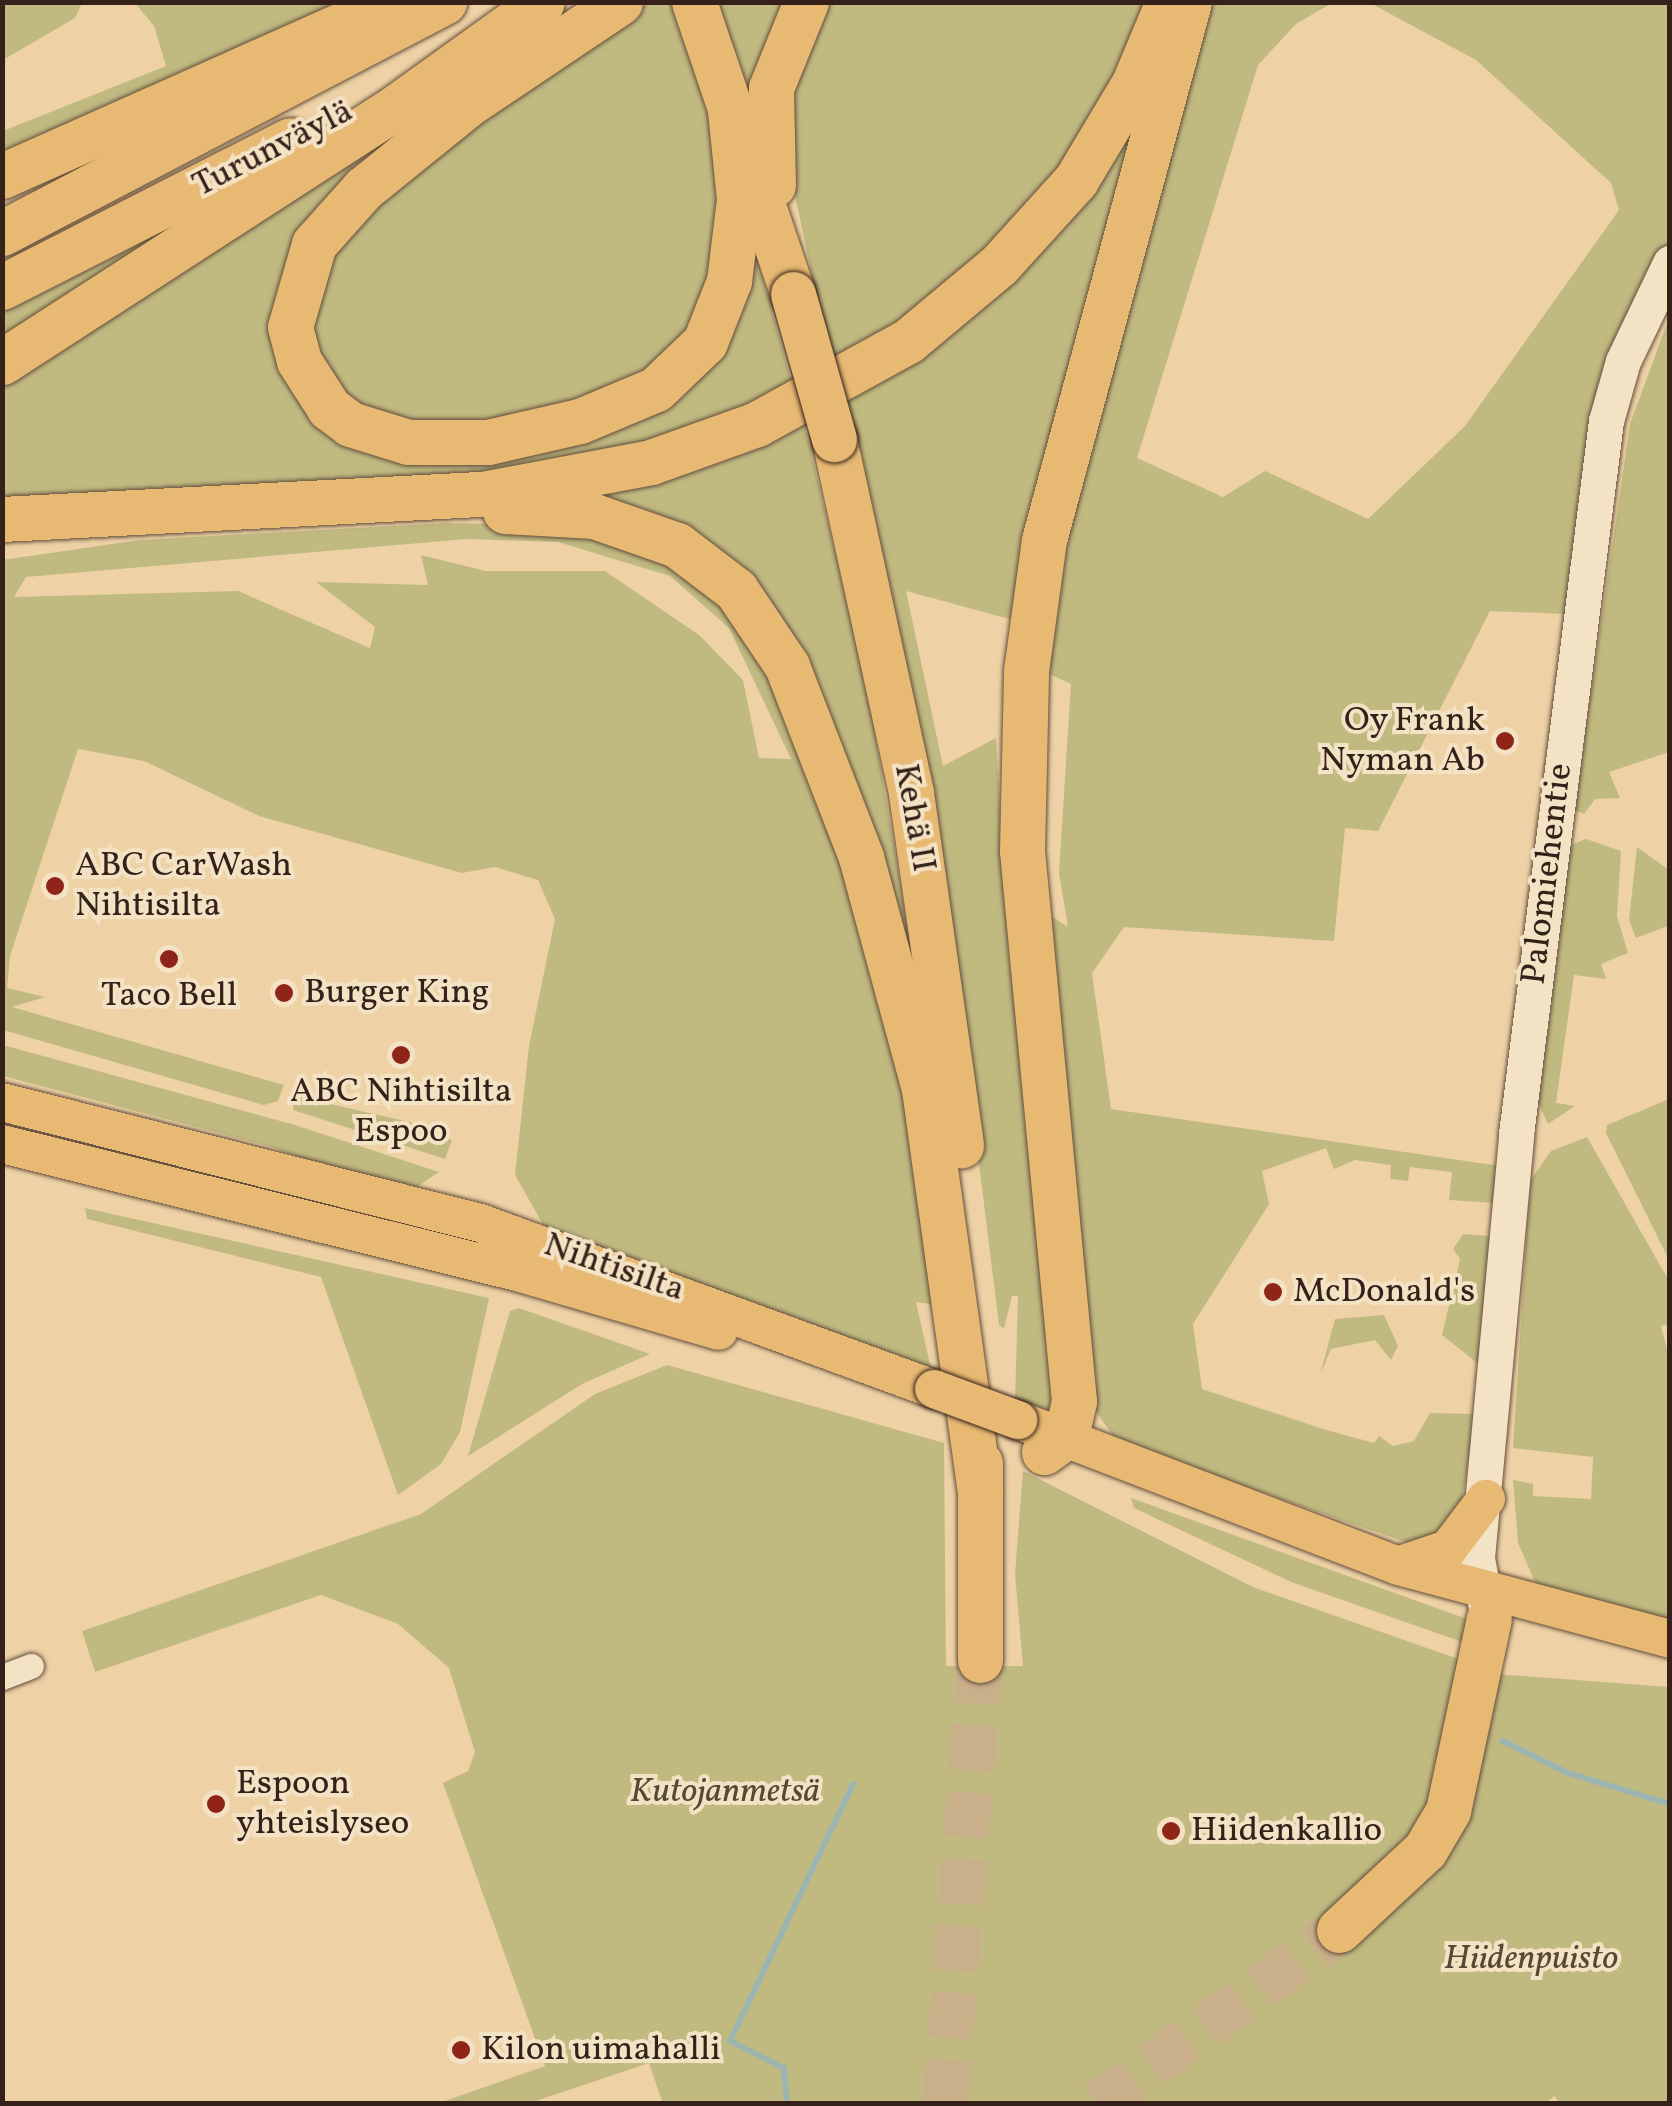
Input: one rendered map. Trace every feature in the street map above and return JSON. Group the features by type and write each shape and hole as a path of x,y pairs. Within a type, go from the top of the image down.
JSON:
{"highway":[{"path":"2,176 392,2"},
{"name":"Turunväylä","path":"2,233 444,2"},
{"path":"2,362 389,112 540,2"},
{"name":"Turunväylä","path":"2,287 540,2"},
{"path":"620,2 467,105 364,188 314,244 290,328 310,385 330,408 350,424 408,442 488,442 580,421 656,389 705,342 729,280 738,200 730,111"},
{"name":"Kehä II","path":"694,2 778,242 834,438 910,794 949,1043 977,1326 980,1660"},
{"path":"778,242 771,88 806,2"},
{"path":"2,519 419,499 580,479 703,446 908,341 999,266 1076,180 1134,84 1168,2"},
{"path":"1037,1438 1074,1401 1022,851 1026,672 1048,523 1189,2"},
{"path":"419,499 594,516 677,545 736,590 787,666 860,857 924,1088 980,1494"},
{"path":"2,550 169,513"},
{"path":"1339,1930 1424,1850 1448,1811 1489,1599"}],"main road":[{"name":"Nihtisilta","path":"2,1102 468,1220 935,1401 1398,1566 1432,1592 1489,1599 1571,1638 1654,1637"},
{"name":"Nihtisilta","path":"2,1144 606,1295 935,1401"},
{"path":"1398,1566 1448,1548 1486,1499"}],"street":[{"name":"Palomiehentie","path":"1489,1599 1486,1499 1516,1134 1606,421 1623,362 1670,263"},
{"path":"2,1677 32,1666"}],"green space":[{"path":"3,2 82,3 75,18 3,60"},
{"path":"135,3 363,3 3,162 3,131 166,66 154,26"},
{"path":"648,3 789,3 753,103 732,41 711,53 704,92 727,206 700,321 639,379 479,429 359,412 307,335 343,228 586,39"},
{"path":"819,3 1156,3 1035,210 834,378 783,139 805,24"},
{"path":"1205,3 1332,3 1296,24 1258,65 1137,458 1223,497 1265,471 1368,519 1465,426 1619,210 1611,183 1476,60 1370,3 1669,3 1669,243 1639,293 1566,614 1490,611 1378,831 1345,828 1334,941 1124,927 1092,973 1111,1109 1500,1166 1493,1203 1449,1200 1452,1172 1410,1167 1408,1181 1390,1179 1391,1165 1355,1160 1334,1169 1326,1148 1262,1171 1269,1204 1193,1324 1202,1389 1323,1429 1374,1443 1379,1436 1393,1446 1414,1441 1430,1413 1477,1414 1458,1521 1414,1545 1118,1443 1088,1400 1038,907 1068,927 1059,873 1071,684 1045,672 1056,577"},
{"path":"1154,70 1013,620 906,591 943,766 996,738 1009,958 1041,1194 1056,1403 1045,1417 1015,1400 1018,1296 1012,1296 1004,1329 999,1325 942,865 843,395 879,374"},
{"path":"441,96 291,259 328,422 614,418 755,250 796,399 543,478 3,511 3,382"},
{"path":"202,213 3,351 3,312"},
{"path":"1669,318 1669,752 1609,772 1620,798 1595,799 1584,814 1574,810 1630,424"},
{"path":"802,416 867,685 913,961 764,597 537,497"},
{"path":"446,523 559,525 685,565 782,676 915,1109 937,1305 916,1302 933,1378 545,1228 515,1175 529,1046 555,919 538,880 495,867 462,873 259,816 144,761 78,749 10,956 7,988 45,997 12,1007 284,1085 278,1101 264,1105 3,1030 2,560 140,540","holes":["467,539 558,542 670,576 729,628 791,759 759,758 743,680 699,635 605,571 486,571 421,555 428,585 316,582 375,627 370,648 238,591 14,597 26,577"]},
{"path":"1586,839 1621,851 1617,916 1628,953 1601,964 1606,979 1574,975 1556,1103 1575,1106 1548,1124 1536,1098 1566,866 1571,845"},
{"path":"1637,847 1669,870 1670,925 1636,938 1629,920"},
{"path":"3,1045 295,1125 439,1172 411,1191 389,1189 268,1146 3,1076"},
{"path":"295,1088 309,1099 426,1126 425,1133 452,1140 445,1159 293,1110"},
{"path":"1670,1099 1669,1260 1606,1133 1607,1125"},
{"path":"1587,1137 1669,1281 1669,1324 1661,1326 1670,1361 1669,1624 1541,1596 1518,1543 1513,1480 1533,1484 1533,1496 1591,1499 1593,1457 1513,1448 1530,1181 1551,1151"},
{"path":"85,1208 489,1298 460,1432 441,1464 398,1495 321,1277 87,1219"},
{"path":"1463,1234 1490,1236 1481,1366 1442,1335 1460,1259 1453,1249"},
{"path":"519,1308 650,1354 582,1384 468,1456 510,1311"},
{"path":"1384,1315 1398,1346 1391,1360 1375,1340 1331,1349 1320,1375 1335,1319"},
{"name":"Kutojanmetsä","path":"667,1365 944,1443 946,1666 1023,1666 1015,1574 1023,1471 1253,1587 1470,1663 1466,1808 1496,1674 1669,1687 1669,2103 1560,2103 1554,2096 1545,2104 663,2104 649,2063 530,2103 439,2103 545,2066 443,1783 468,1771 475,1752 449,1668 398,1624 321,1595 95,1672 82,1631 421,1514 595,1394"},
{"path":"1131,1498 1467,1619 1468,1644 1291,1582 1134,1508"}],"waterway":[{"path":"1503,1741 1568,1773 1670,1804"},
{"path":"787,2104 784,2068 730,2041 853,1784"}],"tunnel":[{"path":"945,2104 980,1660"},
{"path":"1097,2104 1339,1930"}],"place":[{"name":"Oy Frank Nyman Ab","path":"1505,741"},
{"name":"ABC CarWash Nihtisilta","path":"55,886"},
{"name":"Taco Bell","path":"169,959"},
{"name":"Burger King","path":"284,993"},
{"name":"ABC Nihtisilta Espoo","path":"401,1055"},
{"name":"McDonald's","path":"1273,1292"},
{"name":"Espoon yhteislyseo","path":"216,1804"},
{"name":"Hiidenkallio","path":"1171,1831"},
{"name":"Kilon uimahalli","path":"461,2050"}],"park label":[{"name":"Hiidenpuisto","path":"1531,1959"}]}
